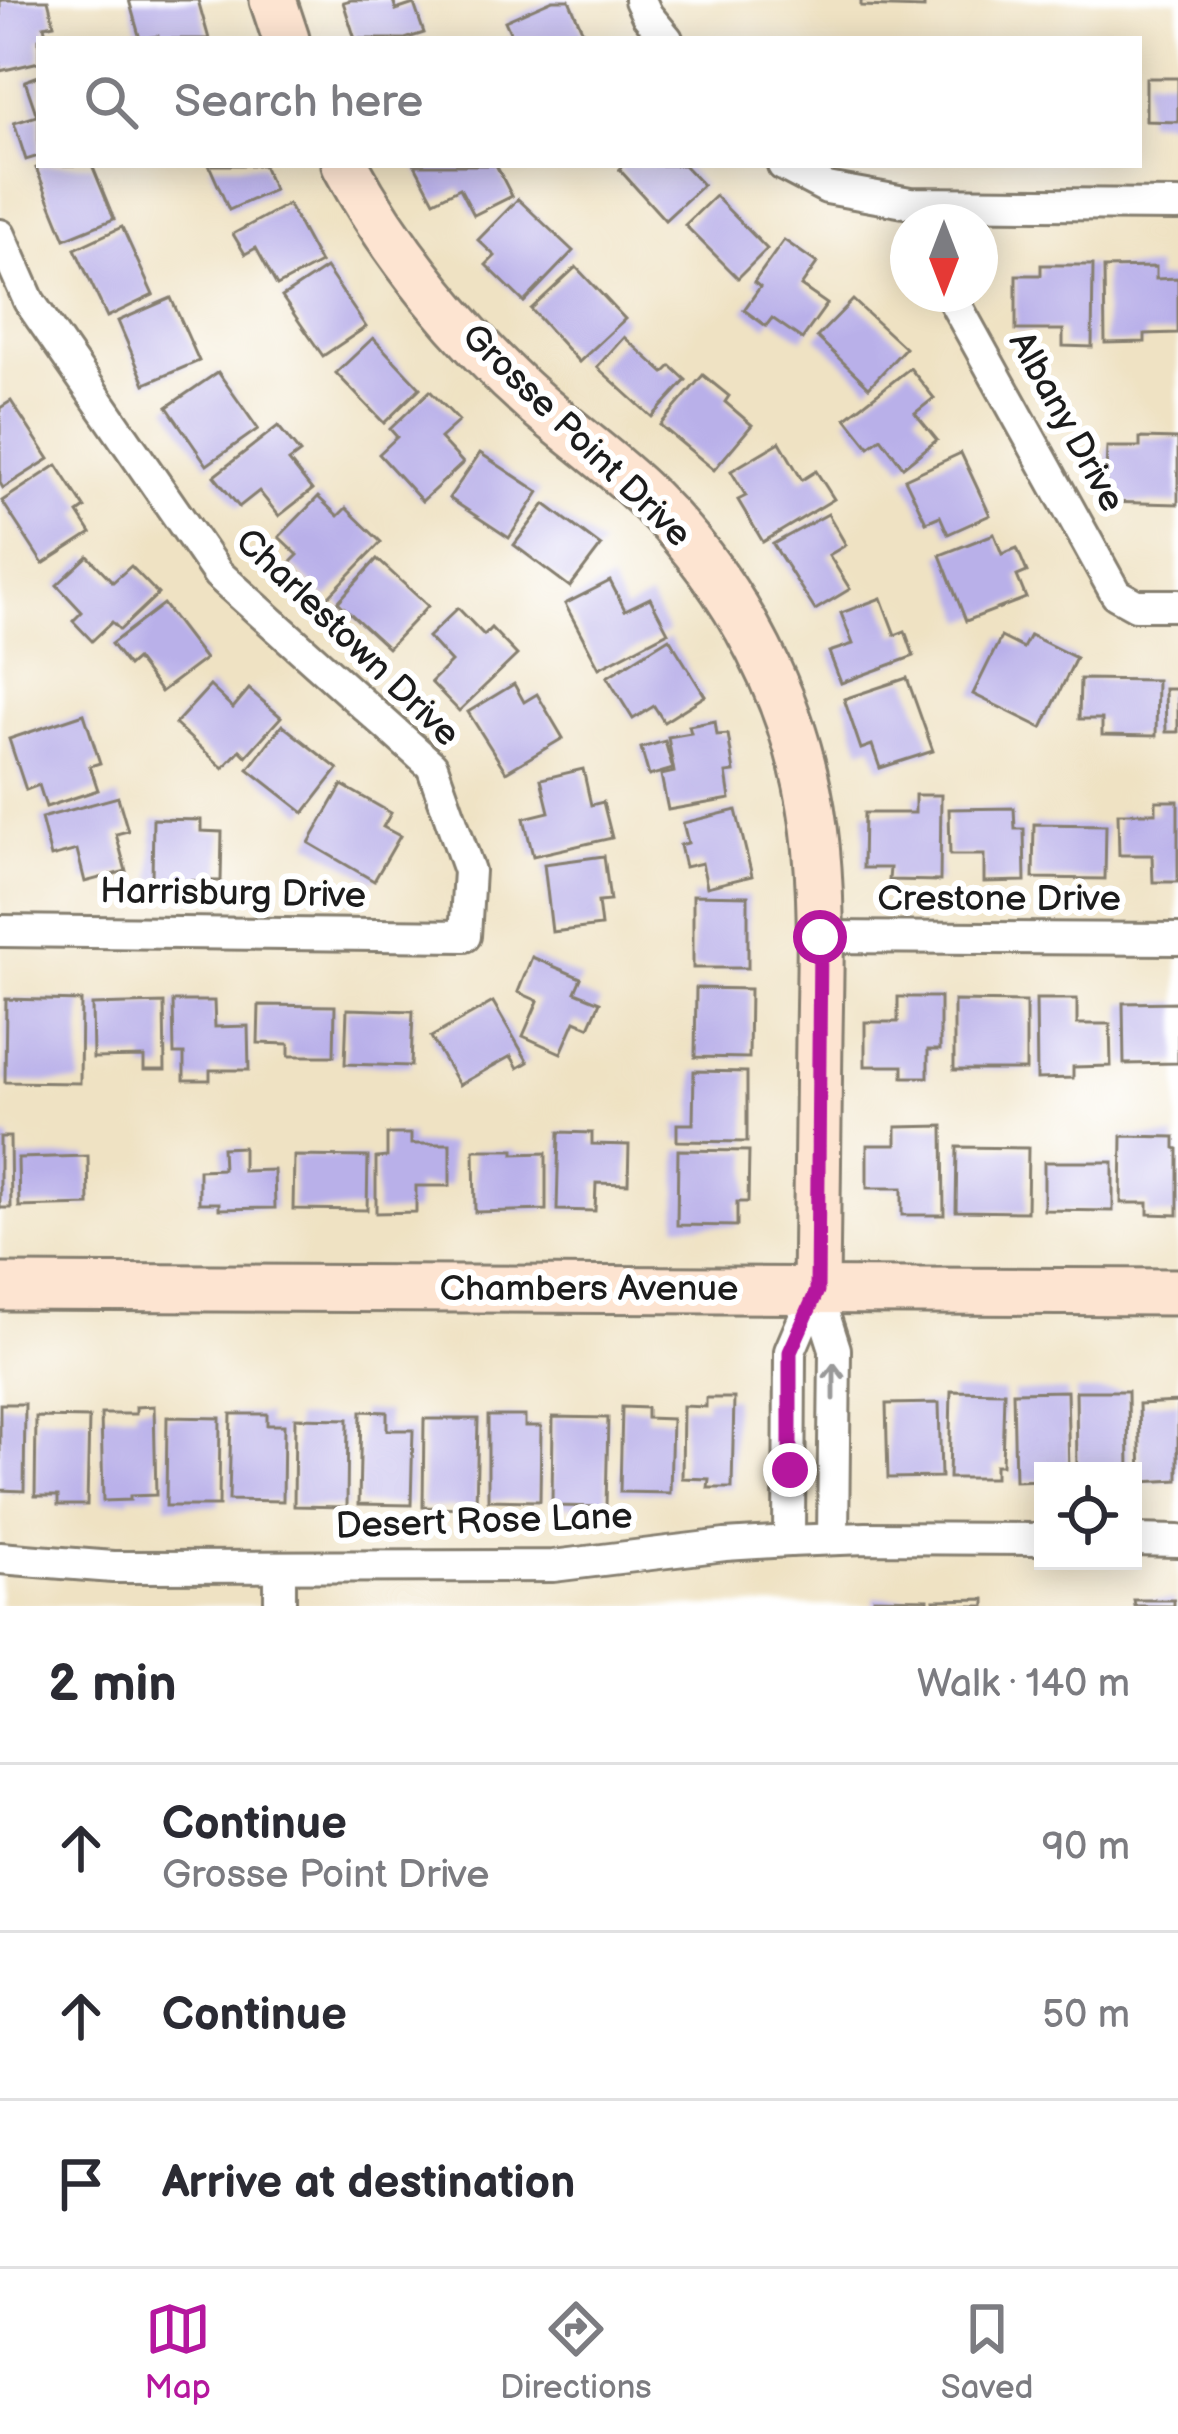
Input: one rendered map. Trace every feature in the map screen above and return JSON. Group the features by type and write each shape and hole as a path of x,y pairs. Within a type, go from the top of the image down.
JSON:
{"street":[{"path":"273,0 285,36"},
{"path":"640,0 664,36"},
{"name":"Grosse Point Drive","path":"347,168 412,270 476,343 538,404 647,497 689,542 722,586 783,701 813,823 820,890 817,1291"},
{"path":"789,168 827,188 890,205"},
{"path":"998,210 1178,205"},
{"name":"Charlestown Drive","path":"0,235 29,301 218,574 432,766 469,871 465,936"},
{"name":"Albany Drive","path":"960,312 1116,594 1136,605 1178,605"},
{"name":"Harrisburg Drive","path":"0,931 465,936"},
{"name":"Crestone Drive","path":"820,937 1178,939"},
{"name":"Chambers Avenue","path":"0,1287 1178,1292"},
{"path":"817,1291 835,1349 833,1539"},
{"path":"789,1541 790,1352 817,1291"},
{"path":"790,1443 834,1441"},
{"name":"Desert Rose Lane","path":"0,1558 113,1567 553,1566 789,1541 1034,1539"},
{"path":"1142,1540 1178,1540"},
{"path":"280,1567 280,1606"}],"building":[{"path":"0,0 48,0 54,24 44,26 46,36 36,36 36,63 0,71"},
{"path":"129,0 198,0 208,36 158,36 139,36"},
{"path":"393,0 396,10 414,4 424,33 354,36 343,2"},
{"path":"553,0 569,0 585,36 512,36 505,21"},
{"path":"861,0 924,0 924,8 861,6"},
{"path":"36,77 36,113 25,81"},
{"path":"1146,78 1178,78 1178,122 1146,121"},
{"path":"36,116 36,157 26,160 14,123"},
{"path":"36,168 93,168 114,219 65,239"},
{"path":"210,168 264,168 274,190 229,210"},
{"path":"417,168 498,168 512,196 474,215 460,188 434,201"},
{"path":"687,168 703,185 665,220 619,169"},
{"path":"715,196 767,249 738,278 685,225"},
{"path":"518,199 573,251 524,302 486,265 495,256 478,240"},
{"path":"288,204 320,263 277,286 256,248 245,254 233,234"},
{"path":"122,227 153,295 107,317 75,249"},
{"path":"784,240 817,263 801,286 827,304 802,339 772,318 766,326 744,310 760,287 754,282"},
{"path":"1041,265 1093,265 1092,347 1063,346 1063,330 1016,330 1016,275 1041,275"},
{"path":"576,267 625,319 579,362 531,309"},
{"path":"1156,267 1156,279 1178,278 1178,333 1145,334 1145,342 1105,343 1104,268"},
{"path":"326,268 366,327 323,356 282,297"},
{"path":"171,298 199,361 145,384 118,321"},
{"path":"853,300 905,348 869,387 817,337"},
{"path":"624,337 664,373 671,366 686,380 652,417 597,367"},
{"path":"373,338 420,388 384,423 336,373"},
{"path":"910,368 934,398 915,413 937,440 903,467 881,438 869,447 846,418"},
{"path":"218,372 258,429 207,465 167,407"},
{"path":"703,375 729,396 725,402 752,425 714,470 660,425"},
{"path":"430,391 459,421 440,438 463,463 422,501 379,454 397,437 390,429"},
{"path":"11,401 49,459 3,488 0,408"},
{"path":"278,426 300,453 289,461 312,490 279,516 259,491 239,507 214,476"},
{"path":"1140,438 1178,439 1178,504 1105,502 1107,447 1140,447"},
{"path":"780,442 802,480 816,471 834,499 763,542 738,500 746,496 731,471"},
{"path":"480,453 539,492 509,538 449,498"},
{"path":"961,453 990,515 948,534 940,516 926,522 905,479"},
{"path":"57,465 85,508 78,513 91,533 43,564 2,501"},
{"path":"318,497 338,516 346,508 381,542 327,598 290,563 298,555 279,537"},
{"path":"545,504 601,546 570,587 514,545"},
{"path":"828,514 846,545 829,555 850,589 815,610 773,544"},
{"path":"994,534 1002,554 1017,548 1027,572 1017,576 1026,598 966,621 940,555"},
{"path":"88,556 113,582 131,566 158,594 120,630 112,622 92,641 73,621 82,612 57,585"},
{"path":"377,559 428,606 388,648 338,602"},
{"path":"610,581 625,610 650,598 668,632 599,668 565,604"},
{"path":"881,598 895,635 905,631 914,656 841,683 829,652 853,644 841,613"},
{"path":"163,604 205,659 161,692 136,659 128,666 111,644"},
{"path":"458,608 484,635 491,628 517,655 459,711 431,682 451,662 428,637"},
{"path":"1030,635 1076,658 1042,728 973,694 1001,637 1023,648"},
{"path":"669,638 705,696 664,722 654,706 633,719 607,677"},
{"path":"907,678 933,751 880,768 872,745 861,749 844,699"},
{"path":"1080,679 1157,680 1156,736 1102,735 1102,719 1079,719"},
{"path":"514,684 524,702 537,694 563,738 506,772 468,712"},
{"path":"210,686 233,708 249,689 281,717 246,756 240,750 223,768 175,724"},
{"path":"1165,689 1178,689 1178,732 1166,732"},
{"path":"84,714 100,763 90,766 98,790 46,807 39,785 26,790 9,739"},
{"path":"715,721 717,735 728,734 734,772 726,773 730,799 668,810 661,775 674,772 668,737 691,733 689,726"},
{"path":"282,725 338,769 304,813 248,769"},
{"path":"665,741 673,769 649,776 641,748"},
{"path":"583,769 591,805 603,802 612,838 533,856 524,818 549,812 541,779"},
{"path":"342,785 391,813 383,827 400,836 374,881 309,843"},
{"path":"915,795 941,795 940,881 889,880 890,868 863,868 864,813 915,813"},
{"path":"118,797 128,831 116,834 126,871 85,882 77,850 51,857 41,818"},
{"path":"1156,801 1178,801 1178,882 1153,882 1152,855 1119,855 1118,813 1156,813"},
{"path":"1014,808 1015,829 1024,829 1025,881 984,882 984,855 950,855 949,809"},
{"path":"736,810 752,876 707,887 702,863 685,867 680,845 688,843 683,823"},
{"path":"153,819 201,820 201,831 222,832 221,881 152,880"},
{"path":"1034,824 1106,825 1105,879 1033,878"},
{"path":"604,856 610,901 598,902 601,926 552,932 544,864"},
{"path":"693,895 748,896 748,968 693,968"},
{"path":"532,957 581,978 575,992 600,1002 589,1027 575,1021 561,1053 523,1036 538,1001 518,992"},
{"path":"696,988 750,989 749,1058 695,1057"},
{"path":"898,997 940,997 940,1050 928,1050 928,1077 903,1077 903,1066 865,1066 865,1022 898,1022"},
{"path":"6,999 81,1001 80,1083 5,1082"},
{"path":"1036,999 1077,999 1077,1024 1110,1024 1111,1066 1073,1067 1073,1078 1037,1079"},
{"path":"173,1001 214,1001 215,1027 248,1026 249,1070 210,1070 210,1080 184,1080 184,1054 174,1054"},
{"path":"954,1001 1026,1002 1026,1070 954,1070"},
{"path":"493,1002 528,1062 518,1068 511,1056 459,1085 431,1037"},
{"path":"1178,1002 1178,1063 1124,1064 1123,1003"},
{"path":"164,1003 165,1070 144,1070 144,1057 93,1058 92,1005"},
{"path":"259,1005 335,1006 334,1056 289,1056 289,1044 258,1043"},
{"path":"347,1009 413,1011 411,1066 345,1064"},
{"path":"694,1071 747,1072 747,1142 677,1141 677,1124 693,1124"},
{"path":"943,1126 944,1215 902,1215 902,1188 867,1188 867,1145 896,1145 896,1127"},
{"path":"559,1132 592,1133 592,1144 629,1145 628,1184 596,1183 595,1211 557,1210"},
{"path":"387,1134 411,1134 411,1144 450,1144 450,1186 416,1186 416,1212 376,1213 376,1158 387,1157"},
{"path":"1122,1136 1175,1137 1178,1215 1148,1214 1148,1203 1121,1203"},
{"path":"0,1137 10,1137 11,1208 0,1208"},
{"path":"243,1147 243,1171 274,1170 275,1208 219,1209 219,1203 199,1203 199,1170 223,1169 222,1148"},
{"path":"957,1147 1028,1148 1027,1212 956,1211"},
{"path":"474,1150 546,1153 546,1210 475,1212"},
{"path":"678,1150 749,1151 748,1202 737,1202 737,1226 677,1225"},
{"path":"88,1156 89,1205 19,1207 18,1158"},
{"path":"294,1156 368,1157 367,1210 293,1209"},
{"path":"1044,1162 1113,1162 1113,1211 1044,1210"},
{"path":"951,1391 1004,1392 1002,1465 995,1465 995,1478 949,1478"},
{"path":"1067,1391 1069,1462 1034,1462 1034,1480 1015,1481 1013,1392"},
{"path":"1076,1391 1128,1391 1129,1462 1077,1462"},
{"path":"706,1398 734,1398 732,1488 708,1488 709,1479 682,1478 683,1406 706,1407"},
{"path":"1178,1402 1178,1480 1142,1482 1139,1404"},
{"path":"939,1403 941,1477 888,1478 886,1404"},
{"path":"0,1404 25,1404 24,1491 0,1490"},
{"path":"154,1406 156,1495 103,1501 101,1414 136,1414 136,1407"},
{"path":"622,1407 647,1408 647,1418 672,1419 670,1493 620,1492"},
{"path":"361,1411 387,1412 387,1430 413,1430 411,1505 359,1504"},
{"path":"231,1414 267,1414 267,1425 284,1425 283,1501 229,1500"},
{"path":"488,1416 525,1416 525,1426 541,1426 540,1501 488,1500"},
{"path":"36,1417 89,1418 87,1505 58,1505 58,1496 35,1496"},
{"path":"167,1417 220,1418 219,1506 166,1506"},
{"path":"553,1417 608,1418 606,1507 552,1506"},
{"path":"295,1418 348,1419 347,1507 294,1506"},
{"path":"424,1419 478,1419 476,1508 423,1507"},
{"path":"874,1598 928,1599 928,1606 874,1606"},
{"path":"985,1599 985,1606 935,1606 934,1600"},
{"path":"1134,1600 1174,1600 1174,1606 1135,1606"}],"route":[{"path":"790,1470 790,1352 817,1291 820,937"}]}
